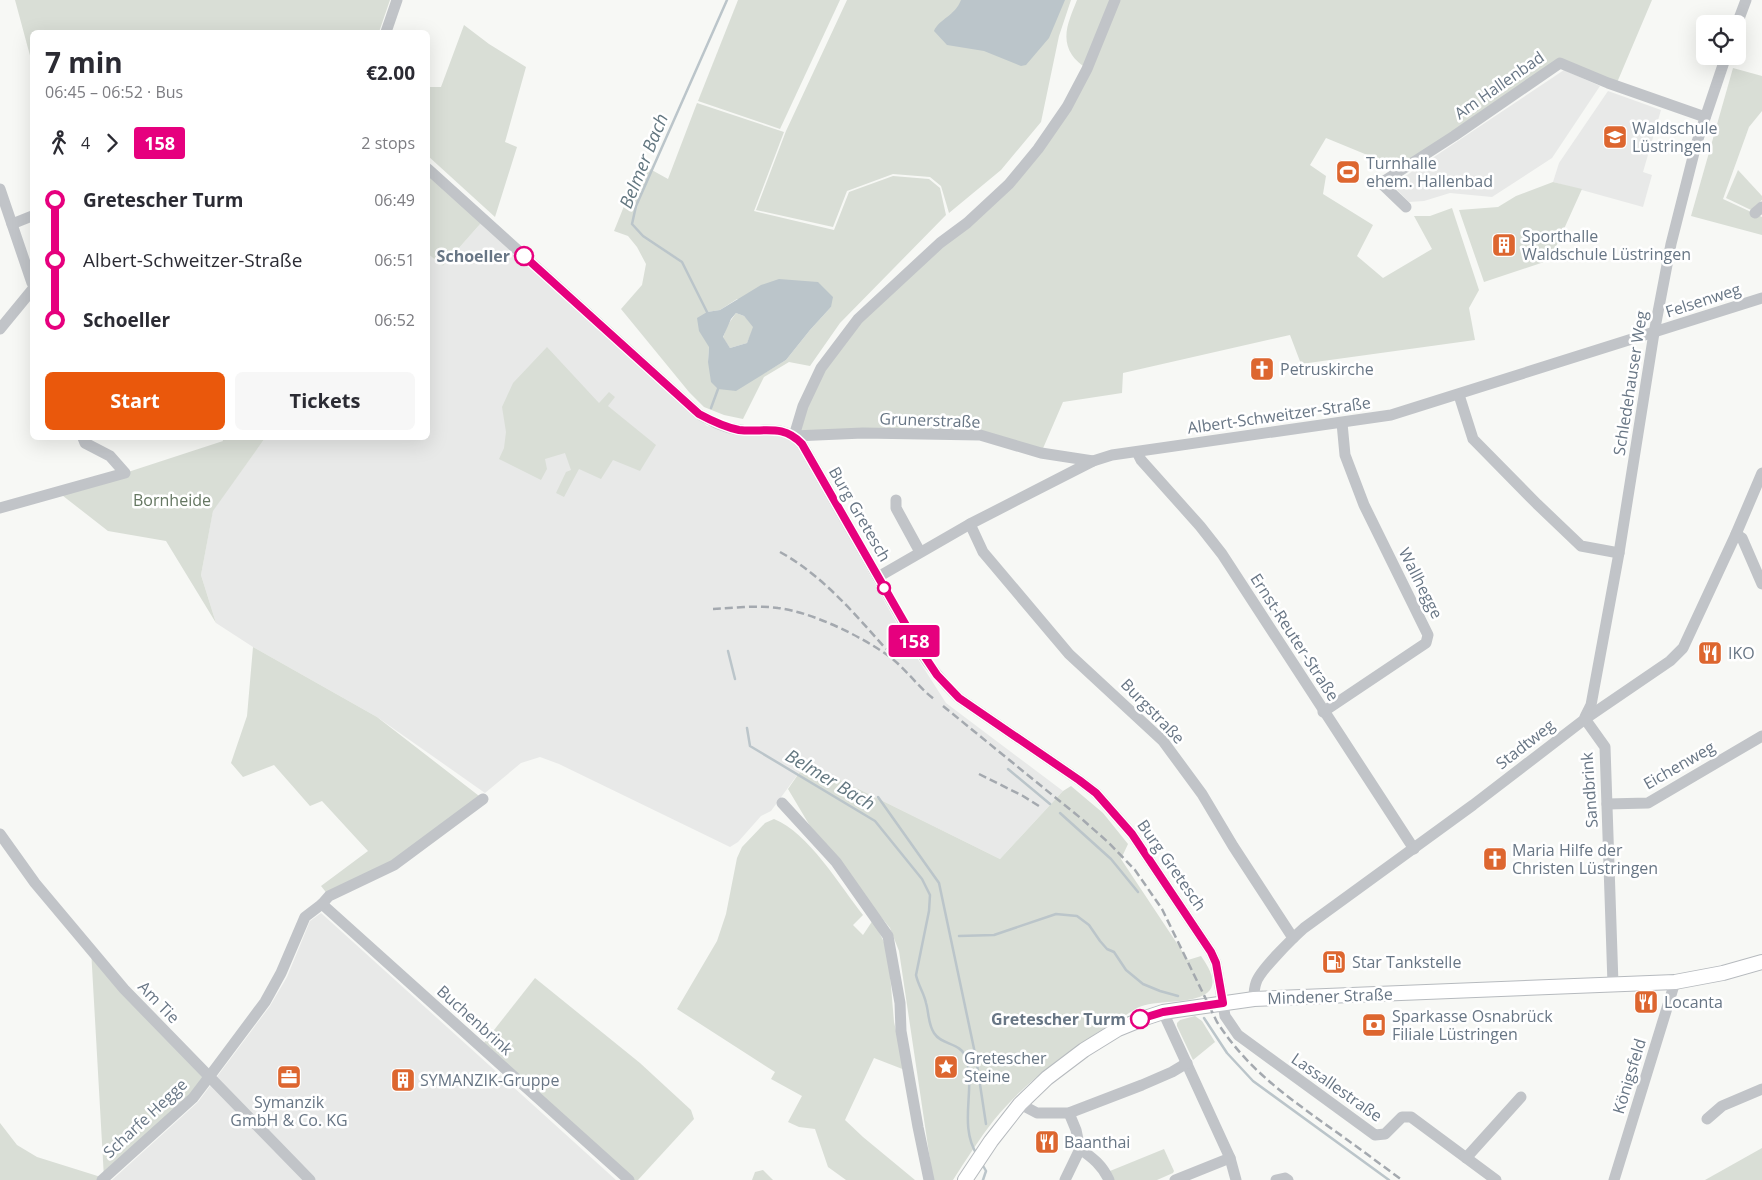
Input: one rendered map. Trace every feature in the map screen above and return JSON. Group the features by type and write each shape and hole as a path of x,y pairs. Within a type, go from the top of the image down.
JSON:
{"main road":[{"name":"Mindener Straße","path":"964,1180 1020,1104 1047,1078 1084,1050 1118,1029 1163,1012 1254,999 1675,982 1707,977 1762,962"}],"street":[{"path":"387,30 397,0"},
{"path":"430,170 699,414 718,425 740,430 781,431 794,436 802,406 821,368 853,325 940,243 967,223 1009,184 1038,149 1067,107 1087,69 1115,0"},
{"path":"1740,15 1746,0"},
{"name":"Am Hallenbad","path":"1406,207 1381,183 1454,136 1560,63 1608,83 1705,117"},
{"name":"Schledehauser Weg","path":"1585,719 1592,704 1619,553 1654,333 1679,211 1705,117 1723,65"},
{"path":"0,189 30,277"},
{"path":"12,224 30,217"},
{"path":"0,329 30,292"},
{"name":"Felsenweg","path":"1654,333 1762,298"},
{"name":"Albert-Schweitzer-Straße","path":"878,577 970,524 1093,461 1112,455 1391,416 1654,333"},
{"path":"1459,395 1473,439 1538,504 1581,546 1619,553"},
{"name":"Wallhegge","path":"1323,712 1426,643 1428,635 1364,505 1345,455 1342,423"},
{"name":"Grunerstraße","path":"794,436 863,434 980,436 1041,452 1093,461"},
{"name":"Burg Gretesch","path":"794,436 802,444 926,660 959,698 1079,780 1111,809 1132,834 1211,952 1216,963 1223,1003"},
{"path":"0,508 124,473 110,456 85,443 84,440"},
{"name":"Ernst-Reuter-Straße","path":"1137,452 1141,460 1200,526 1222,554 1323,712 1414,849"},
{"name":"Stadtweg","path":"1254,999 1256,982 1293,938 1304,928 1414,849 1585,719 1670,661 1682,648 1736,534 1762,472"},
{"path":"896,500 896,508 920,552"},
{"name":"Burgstraße","path":"970,524 983,552 1070,654 1163,741 1202,794 1233,846 1293,938"},
{"path":"1736,534 1742,538 1762,584"},
{"name":"Sandbrink","path":"1585,719 1605,747 1613,984"},
{"name":"Eichenweg","path":"1607,804 1648,803 1762,736"},
{"name":"Scharfe Hegge","path":"102,1180 193,1098 265,1002 305,917 322,904 328,896 394,865 483,799"},
{"path":"782,803 836,862 888,936 900,1003 901,1031 929,1180"},
{"name":"Am Tie","path":"0,834 35,883 124,989 310,1180"},
{"name":"Buchenbrink","path":"322,904 629,1180"},
{"name":"Königsfeld","path":"1614,1180 1675,982"},
{"name":"Lassallestraße","path":"1223,1003 1225,1016 1238,1035 1374,1135 1385,1134 1402,1117 1411,1117 1496,1180"},
{"path":"1163,1012 1230,1158 1236,1180"},
{"path":"1020,1104 1037,1113 1069,1113 1149,1082 1187,1063"},
{"path":"1707,1119 1722,1106 1762,1089"},
{"path":"1466,1158 1521,1097"},
{"path":"1065,1180 1080,1149 1076,1130 1069,1113"},
{"path":"1080,1149 1097,1160 1109,1180"},
{"path":"1175,1180 1230,1158"},
{"path":"1276,1180 1285,1178 1288,1180"}],"shaded area":[{"path":"961,0 1065,0 1049,38 1026,65 1021,66 984,51 947,45 934,31 939,23 955,10"},
{"path":"1564,70 1600,86 1552,158 1492,197 1450,193 1424,201 1409,202 1392,185"},
{"name":"Waldschule Lüstringen","path":"1608,91 1661,110 1643,172 1652,175 1643,207 1553,182 1559,163"},
{"path":"481,223 707,426 788,438 799,447 907,642 946,703 1063,791 1000,859 806,763 771,811 761,816 738,842 730,847 559,764 540,757 521,763 485,793 377,717 253,647 216,623 201,575 213,510 264,440 430,440 430,256 443,266"},
{"path":"779,279 818,282 833,297 831,307 786,360 736,391 718,389 711,382 708,362 709,347 699,331 697,318 707,312 720,310 761,285","holes":["736,313 744,316 753,327 747,343 730,348 723,337 731,319"]},
{"path":"321,913 616,1180 112,1180 198,1102 270,1006 287,977 310,921"}],"green space":[{"path":"15,0 390,0 380,30 30,30 30,56"},
{"path":"738,0 840,0 780,129 698,101"},
{"path":"847,0 1071,0 1059,36 1041,122 1001,170 949,213 941,186 930,177 893,174 847,191 833,227 756,210 786,131"},
{"path":"1077,0 1652,0 1616,85 1559,58 1399,168 1326,138 1310,165 1326,176 1323,194 1373,225 1357,256 1383,278 1432,249 1414,216 1430,216 1452,208 1479,290 1469,308 1475,340 1301,364 1290,335 1123,373 1122,393 1063,402 1041,453 980,435 794,436 803,406 848,331 1009,184 1087,69 1073,57 1068,48 1067,28"},
{"path":"464,25 489,44 526,67 505,142 517,147 495,217 430,158 430,87 441,87"},
{"path":"1733,68 1762,76 1762,111 1749,127 1723,199 1762,217 1762,235 1691,216"},
{"path":"697,103 784,132 754,211 834,230 849,192 893,176 929,179 940,188 946,215 840,323 810,366 789,362 764,377 743,419 724,415 704,407 689,392 621,309 642,285 646,264 637,247 628,236 614,231 641,164 668,179","holes":["737,299 831,307 786,360 763,374 708,362 707,312 720,310"]},
{"path":"1738,170 1762,196 1762,200 1751,210 1726,198"},
{"path":"430,177 481,223 443,266 430,256"},
{"path":"1553,182 1582,189 1550,260 1484,282 1459,210 1498,207 1516,196"},
{"path":"736,313 744,316 754,327 747,343 730,348 723,338 727,326"},
{"path":"547,347 599,403 609,392 615,397 608,406 656,445 640,471 613,460 601,479 579,469 564,497 556,493 566,472 571,470 565,453 545,459 547,469 541,480 499,459 504,448 506,432 502,407 513,383"},
{"name":"Bornheide","path":"264,440 213,511 201,575 216,623 166,541 108,531 58,492 125,473 223,441"},
{"path":"253,647 377,717 483,799 394,865 329,896 321,886 368,851 322,801 310,806 274,765 243,777 231,763 247,716"},
{"path":"806,763 1000,859 1063,791 1071,786 1103,813 1128,844 1121,859 1188,960 1201,956 1211,974 1211,989 1200,997 1183,1001 1145,1005 1137,1008 1077,1046 1047,1068 1006,1106 983,1135 953,1180 933,1180 899,951 890,928 836,855 810,826 788,789"},
{"path":"774,819 799,835 834,875 863,915 853,925 863,935 873,920 888,950 894,1022 905,1070 874,1058 845,1120 915,1180 846,1180 828,1167 815,1129 799,1127 788,1122 802,1096 771,1079 775,1072 677,1009 717,941 726,914 737,858 742,847 765,823"},
{"path":"91,949 209,1077 102,1180 0,1180 0,1123 17,1145 37,1157 104,1178"},
{"path":"535,978 640,1063 691,1110 694,1119 638,1180 633,1180 483,1044"},
{"path":"1195,1016 1202,1021 1215,1042 1193,1060 1177,1023 1180,1020"},
{"path":"1762,1148 1762,1180 1705,1180"},
{"path":"1164,1149 1174,1171 1173,1173 1157,1180 1114,1180 1110,1171"},
{"path":"763,1170 773,1180 752,1180 755,1172"}],"waterway":[{"name":"Belmer Bach","path":"707,312 682,262 643,236 632,224 636,206 727,0"},
{"name":"Belmer Bach","path":"711,408 718,389"},
{"name":"Belmer Bach","path":"728,651 735,679"},
{"name":"Belmer Bach","path":"747,728 750,746 875,821 922,879 930,895 929,911 916,975 925,999 932,1030 937,1037 960,1049 966,1058 969,1070 969,1131 971,1143 977,1155"},
{"path":"1008,769 1050,804"},
{"path":"878,797 939,883 976,1058 986,1124"},
{"path":"1060,813 1111,859 1138,892"},
{"path":"959,936 994,935 1056,914 1077,916 1089,925 1107,949 1114,952 1126,970 1143,984 1178,996"},
{"path":"1204,1018 1227,1053 1253,1081 1389,1180"},
{"name":"Belmer Bach","path":"982,1164 986,1171 983,1180"}],"railway":[{"path":"780,552 824,583 886,649"},
{"path":"713,609 770,607 791,610 837,626 866,641 890,657 934,699"},
{"path":"943,706 1083,820 1135,870 1162,909 1217,1022 1240,1053 1294,1101 1402,1180"},
{"path":"979,774 1023,796 1042,808"}],"bus line":[{"name":"158","path":"524,256 699,414 718,425 740,430 781,431 794,436 802,444 919,648 930,666 944,683 959,698 1088,786 1132,834 1211,952 1216,963 1223,1003 1163,1012 1140,1019"}],"place":[{"name":"Waldschule Lüstringen","path":"1615,137"},
{"name":"Turnhalle ehem. Hallenbad","path":"1348,172"},
{"name":"Sporthalle Waldschule Lüstringen","path":"1504,245"},
{"name":"Schoeller","path":"524,256"},
{"name":"Petruskirche","path":"1262,369"},
{"name":"IKO","path":"1710,653"},
{"name":"Maria Hilfe der Christen Lüstringen","path":"1495,859"},
{"name":"Star Tankstelle","path":"1334,962"},
{"name":"Locanta","path":"1646,1002"},
{"name":"Gretescher Turm","path":"1140,1019"},
{"name":"Sparkasse Osnabrück Filiale Lüstringen","path":"1374,1025"},
{"name":"Gretescher Steine","path":"946,1067"},
{"name":"Symanzik GmbH & Co. KG","path":"289,1077"},
{"name":"SYMANZIK-Gruppe","path":"403,1080"},
{"name":"Baanthai","path":"1047,1142"}]}
